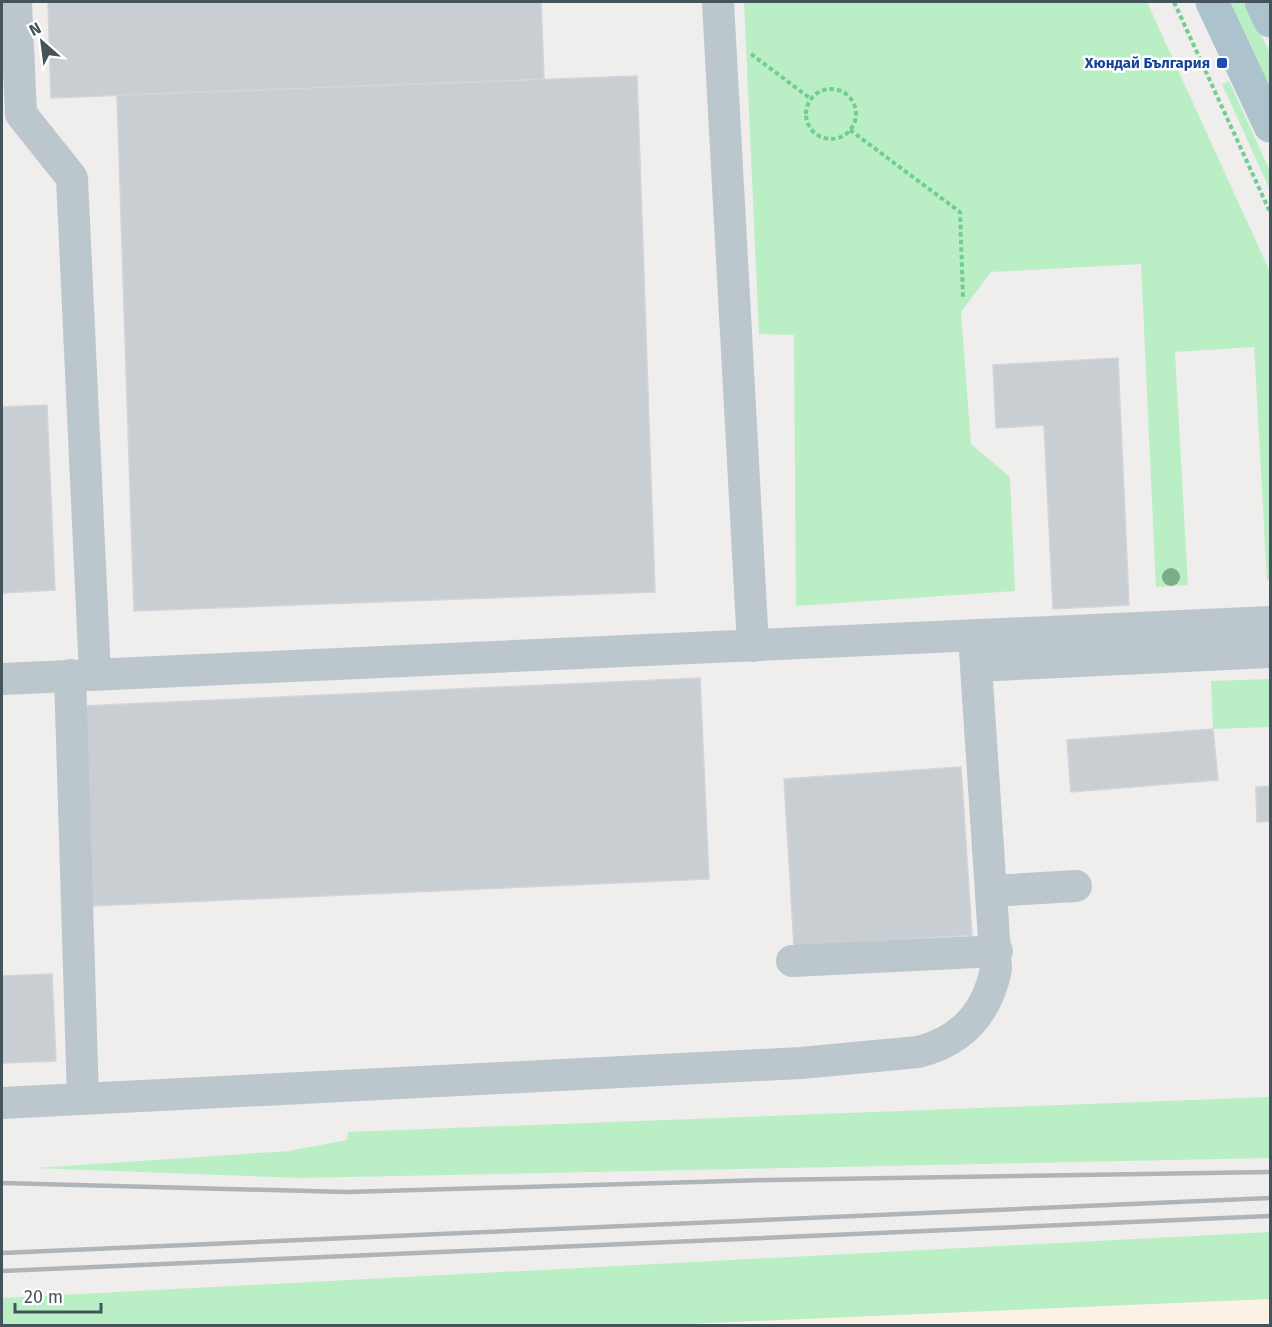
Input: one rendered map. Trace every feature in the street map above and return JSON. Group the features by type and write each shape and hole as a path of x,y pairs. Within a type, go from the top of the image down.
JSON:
{"main road":[{"path":"1212,2 1270,126"},
{"path":"1261,2 1270,21"}],"lane":[{"path":"718,16 753,646"},
{"path":"11,19 21,114 72,178 82,674 83,1099"},
{"path":"975,651 1270,622"},
{"path":"2,678 753,646 975,651 1270,652"},
{"path":"2,1102 801,1063 918,1053 950,1040 976,1017 992,986 997,951 975,651"},
{"path":"992,891 1076,886"},
{"path":"792,961 997,951"}],"path":[{"path":"1174,2 1270,212"},
{"path":"718,16 811,99"},
{"path":"824,90 840,90 847,94 852,100 856,115 850,130 836,138 819,136 808,123 806,115 811,99 824,90"},
{"path":"850,130 960,212 963,297"}],"shaded area":[{"path":"1270,1299 1270,1326 639,1326"}],"green space":[{"path":"744,2 1147,2 1270,272 1270,580 1267,580 1254,347 1175,352 1188,585 1156,587 1141,264 991,272 961,312 971,444 1010,477 1015,591 796,606 794,335 759,334"},
{"path":"1227,2 1246,2 1270,53 1270,93"},
{"path":"1229,81 1270,171 1270,190 1222,84"},
{"path":"1270,679 1270,727 1213,729 1211,681"},
{"path":"1270,1097 1270,1158 299,1178 35,1168 289,1151 347,1140 348,1132"},
{"path":"1270,1232 1270,1299 639,1326 2,1325 2,1298"}],"building":[{"path":"48,2 541,2 544,79 51,98"},
{"path":"637,76 655,592 134,611 117,95"},
{"path":"1118,358 1129,605 1053,609 1044,425 996,428 993,365"},
{"path":"47,405 55,590 2,593 2,407"},
{"path":"700,678 709,879 91,906 83,706"},
{"path":"1213,729 1218,780 1071,792 1067,740"},
{"path":"961,767 972,935 794,947 784,779"},
{"path":"1270,786 1270,821 1257,822 1256,787"},
{"path":"52,974 56,1061 2,1063 2,976"}],"railway":[{"path":"2,1183 347,1192 768,1180 1270,1172"},
{"path":"2,1253 1270,1198"},
{"path":"2,1271 1270,1216"}],"place":[{"name":"Хюндай България","path":"1222,63"}]}
